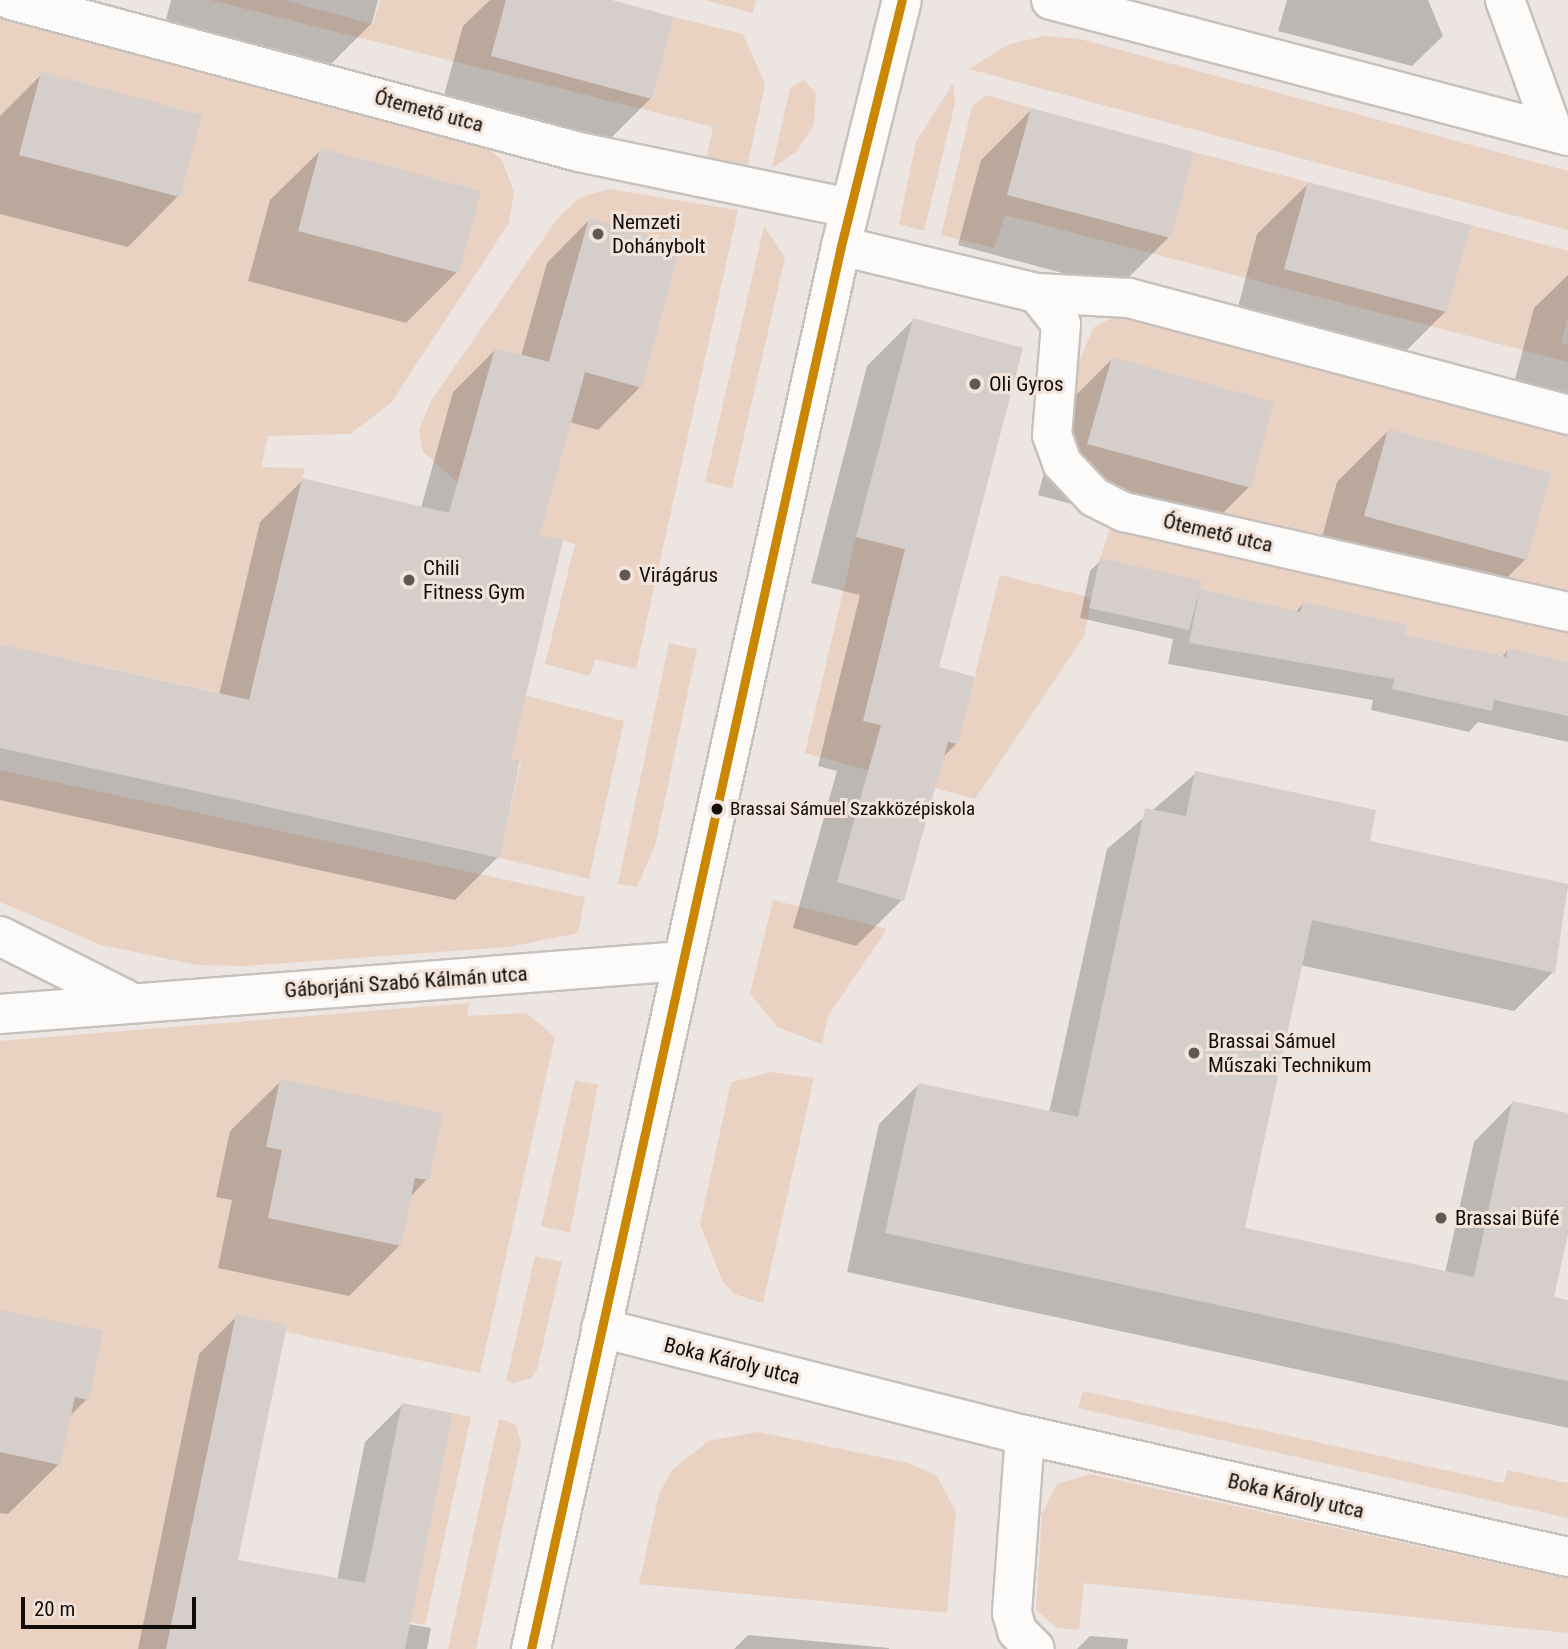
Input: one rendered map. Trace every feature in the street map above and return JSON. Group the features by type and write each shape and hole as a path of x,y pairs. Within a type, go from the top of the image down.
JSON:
{"street":[{"name":"Ótemető utca","path":"11,0 579,152 849,208"},
{"path":"531,1649 849,208 902,0"},
{"path":"1051,0 1561,134"},
{"path":"1505,0 1561,134"},
{"path":"841,246 1037,293 1129,298 1568,415"},
{"name":"Ótemető utca","path":"1037,293 1061,324 1052,435 1062,463 1094,497 1124,512 1568,612"},
{"path":"0,936 130,1001"},
{"name":"Gáborjáni Szabó Kálmán utca","path":"0,1014 130,1001 682,961"},
{"name":"Boka Károly utca","path":"601,1328 1025,1435 1568,1557"},
{"path":"1020,1640 1025,1435"}],"shaded area":[{"path":"210,0 283,0 373,24 380,0 506,0 491,56 652,99 674,17 743,34 765,84 747,168 706,161 713,127"},
{"path":"704,0 756,0 753,13"},
{"path":"0,15 484,145 502,160 514,192 509,223 391,403 350,434 268,436 261,467 305,468 266,628 624,721 589,879 500,858 521,760 0,644"},
{"path":"1044,36 1080,39 1568,171 1568,230 969,69 1009,44"},
{"path":"804,80 816,93 814,125 797,151 772,168 790,88"},
{"path":"953,83 955,104 924,231 899,224 916,142"},
{"path":"986,95 1031,108 1008,195 1170,238 1194,152 1308,182 1284,269 1447,312 1471,225 1568,251 1568,316 1561,343 1568,345 1568,362 1005,215 994,248 941,235 972,106"},
{"path":"608,189 738,210 636,669 595,659 590,676 545,664 575,544 540,535 585,372 642,388 681,244 589,219 549,362 495,348 458,483 423,452 419,429 431,401 557,219 579,198"},
{"path":"764,226 785,258 732,488 705,482"},
{"path":"1122,312 1568,429 1568,598 1131,499 1096,481 1069,438 1072,379 1093,328"},
{"path":"1111,526 1568,627 1568,662 1508,649 1506,657 1405,635 1407,625 1303,603 1300,612 1200,589 1100,558"},
{"path":"856,537 905,549 863,721 958,744 1000,575 1092,598 1084,636 975,799 805,753"},
{"path":"669,643 697,649 655,846 637,887 618,884"},
{"path":"0,770 585,897 578,933 508,947 244,966 197,965 101,945 0,902"},
{"path":"773,900 887,929 828,1016 822,1044 777,1027 750,993"},
{"path":"469,1003 467,1016 526,1013 555,1037 480,1373 286,1332 287,1325 166,1649 0,1649 0,1041"},
{"path":"772,1072 814,1078 763,1303 734,1294 722,1280 700,1224 731,1082"},
{"path":"575,1080 598,1085 570,1233 541,1226"},
{"path":"535,1256 562,1262 537,1370 530,1379 513,1383 506,1381"},
{"path":"1083,1391 1504,1483 1507,1470 1568,1483 1568,1518 1078,1408"},
{"path":"453,1413 471,1417 425,1625 388,1617 342,1649 415,1598"},
{"path":"499,1419 516,1424 521,1444 476,1649 448,1649"},
{"path":"758,1432 909,1463 937,1476 956,1512 947,1613 639,1584 659,1494 672,1470 708,1441"},
{"path":"1090,1474 1568,1579 1568,1633 1084,1583 1079,1630 1057,1628 1036,1610 1042,1513 1057,1484"}],"building":[{"path":"506,0 612,0 674,17 652,99 491,56"},
{"path":"41,72 202,115 180,197 19,155"},
{"path":"1031,108 1194,152 1171,238 1007,195"},
{"path":"320,148 481,191 459,273 298,231"},
{"path":"1308,182 1471,225 1447,312 1284,269"},
{"path":"589,218 681,244 642,388 585,372 540,535 563,540 511,758 520,760 500,858 0,748 0,644 249,700 302,478 449,513 495,348 549,362"},
{"path":"913,318 1023,348 939,667 975,677 958,744 948,742 904,901 837,882 881,725 863,721 905,549 856,537"},
{"path":"1112,357 1274,402 1251,488 1087,444"},
{"path":"1388,429 1551,473 1527,560 1364,516"},
{"path":"1100,558 1202,581 1189,630 1089,608"},
{"path":"1200,589 1300,612 1303,602 1407,625 1405,635 1506,657 1508,648 1568,662 1568,716 1494,700 1492,711 1392,689 1394,679 1189,643"},
{"path":"1195,771 1376,810 1370,841 1568,884 1555,973 1312,920 1245,1228 1474,1277 1512,1101 1568,1113 1568,1234 1554,1297 1568,1300 1568,1381 885,1233 918,1083 1078,1117 1145,808 1186,816"},
{"path":"280,1079 443,1113 429,1180 415,1178 401,1246 268,1218 282,1150 266,1147"},
{"path":"0,1310 103,1331 89,1400 75,1397 60,1465 0,1452"},
{"path":"236,1314 287,1325 238,1560 365,1583 402,1403 453,1413 405,1649 166,1649"}],"transit line":[{"path":"531,1649 841,246 902,0"}],"place":[{"name":"Nemzeti Dohánybolt","path":"598,234"},
{"name":"Oli Gyros","path":"975,384"},
{"name":"Virágárus","path":"625,575"},
{"name":"Chili Fitness Gym","path":"409,580"},
{"name":"Brassai Sámuel Szakközépiskola","path":"717,809"},
{"name":"Brassai Sámuel Műszaki Technikum","path":"1194,1053"},
{"name":"Brassai Büfé","path":"1441,1218"}]}
